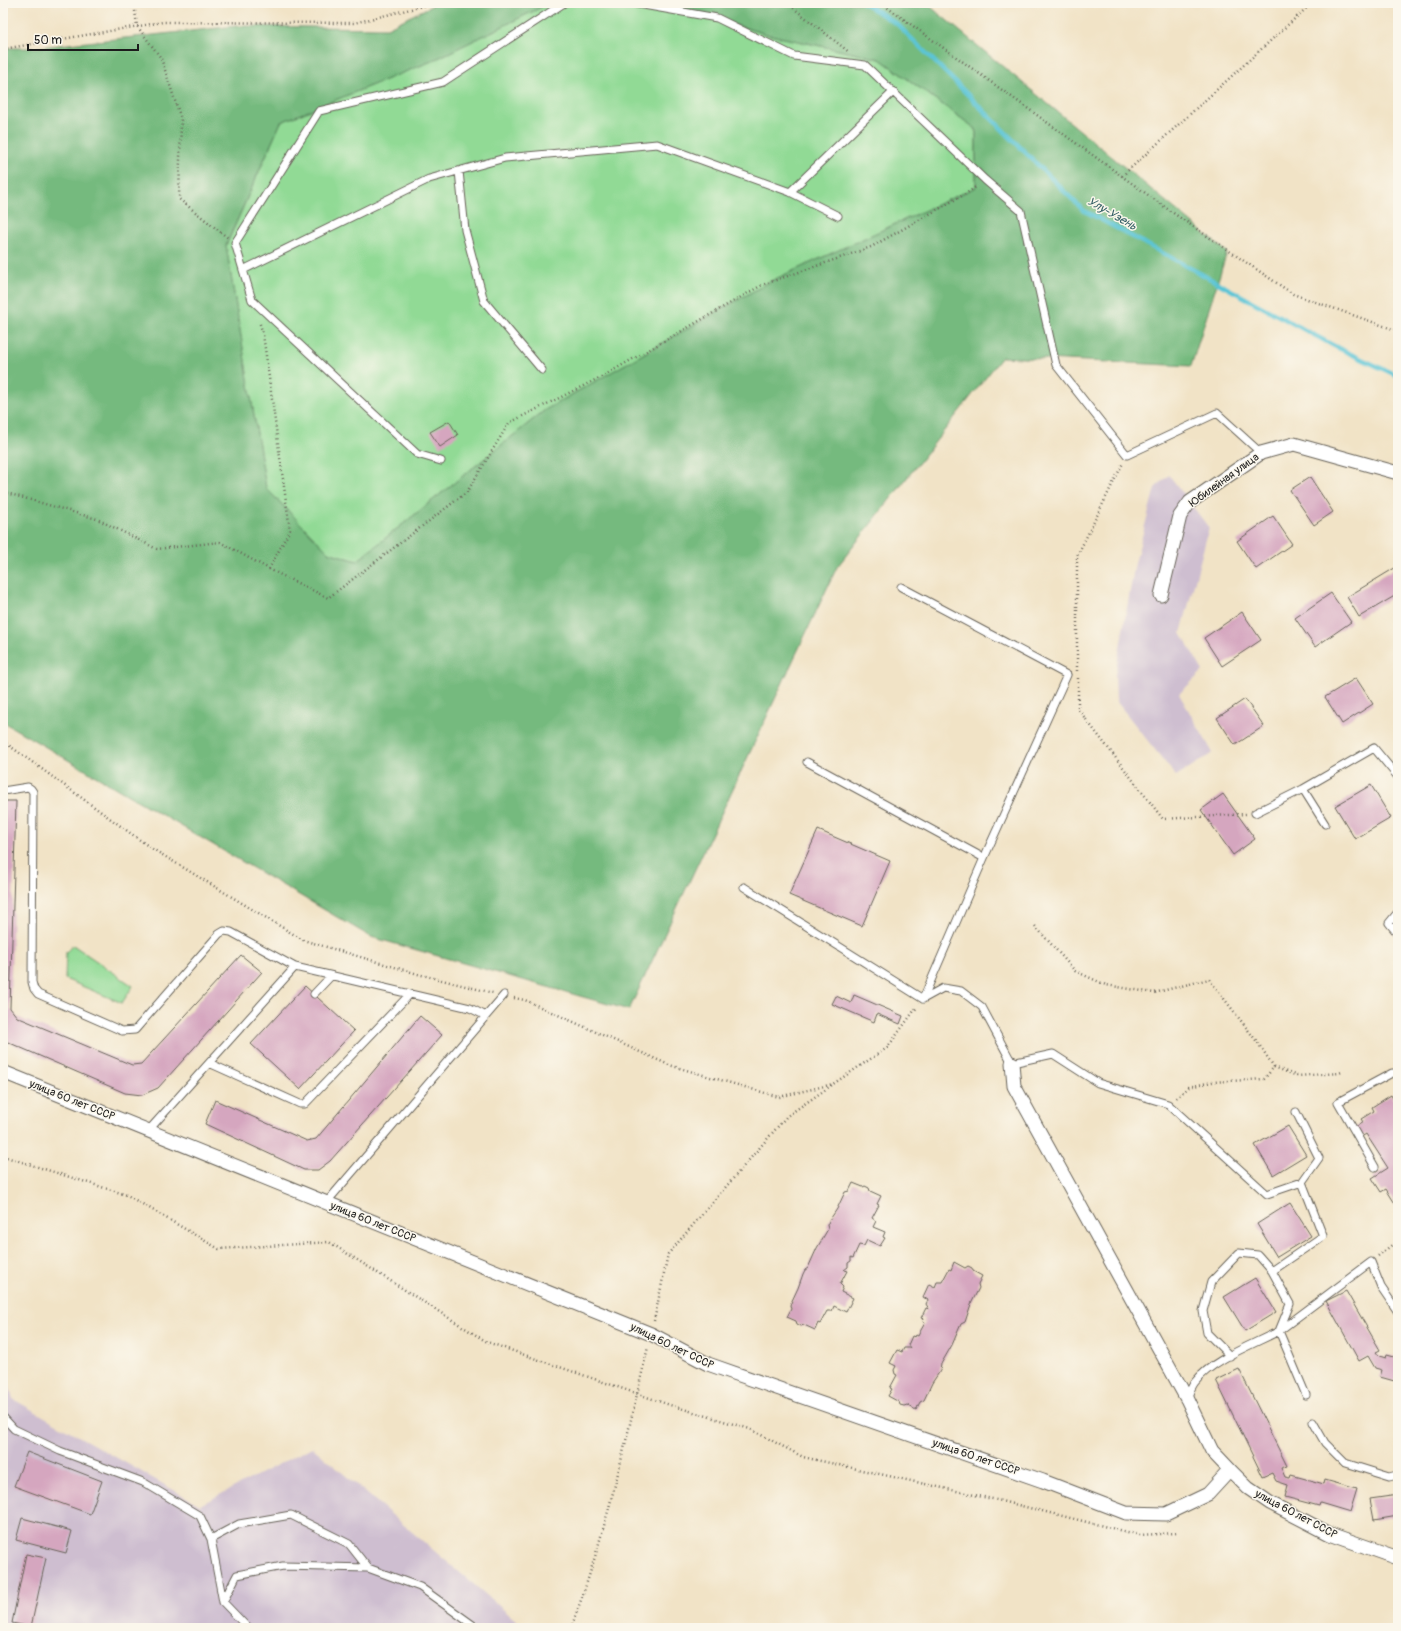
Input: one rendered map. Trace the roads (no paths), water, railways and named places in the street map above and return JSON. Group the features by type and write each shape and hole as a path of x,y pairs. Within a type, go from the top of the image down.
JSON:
{"street":[{"name":"Юбилейная улица","path":"1161,595 1180,516 1190,502 1261,453 1294,444 1398,473"},
{"path":"1012,1063 1014,1086 1187,1399 1212,1451 1230,1470"},
{"name":"улица 60 лет СССР","path":"3,1072 651,1334 708,1364 1043,1481 1126,1513 1166,1514 1208,1494 1230,1470 1248,1488 1270,1503 1330,1534 1398,1558"}],"lane":[{"path":"441,461 417,454 252,300 235,243 319,111 443,82 564,3"},
{"path":"632,3 717,18 794,56 865,65 985,180 1021,211 1056,365 1127,455 1217,413 1261,453"},
{"path":"790,192 893,92"},
{"path":"243,270 429,180 505,158 657,144 790,192 838,216"},
{"path":"459,171 465,230 484,301 542,370"},
{"path":"901,587 1067,675 984,858 923,999"},
{"path":"1255,813 1303,789 1374,748 1398,777"},
{"path":"807,762 984,858"},
{"path":"3,791 28,787 33,792 32,982 34,989 38,994 122,1031 135,1030 218,934 224,931 231,932 295,967 470,1008 486,1016"},
{"path":"1303,789 1325,824"},
{"path":"744,888 923,999"},
{"path":"1398,912 1389,923 1398,934"},
{"path":"148,1131 295,967"},
{"path":"314,994 331,976"},
{"path":"923,999 943,988 961,991 982,1007 1012,1063 1053,1054 1098,1083 1168,1104 1268,1194 1302,1182 1320,1158 1296,1112"},
{"path":"209,1063 300,1104 305,1104 410,994"},
{"path":"326,1203 504,995"},
{"path":"1375,1167 1338,1102 1392,1073 1398,1074"},
{"path":"1272,1271 1323,1236 1302,1182"},
{"path":"1230,1356 1207,1333 1203,1312 1211,1282 1240,1253 1258,1255 1272,1271 1290,1304 1279,1332 1306,1395"},
{"path":"1187,1399 1194,1383 1206,1370 1230,1356 1279,1332 1371,1262 1381,1287 1398,1312"},
{"path":"3,1417 14,1430 60,1451 142,1482 200,1516 210,1539 223,1602 248,1628"},
{"path":"1313,1422 1325,1443 1345,1463 1390,1476 1398,1475"},
{"path":"210,1539 238,1524 291,1515 349,1544 368,1568"},
{"path":"223,1602 237,1574 283,1566 368,1568 420,1588 477,1628"}],"waterway":[{"name":"Улу-Узень","path":"864,3 897,24 1083,210 1338,348 1398,376"}]}
